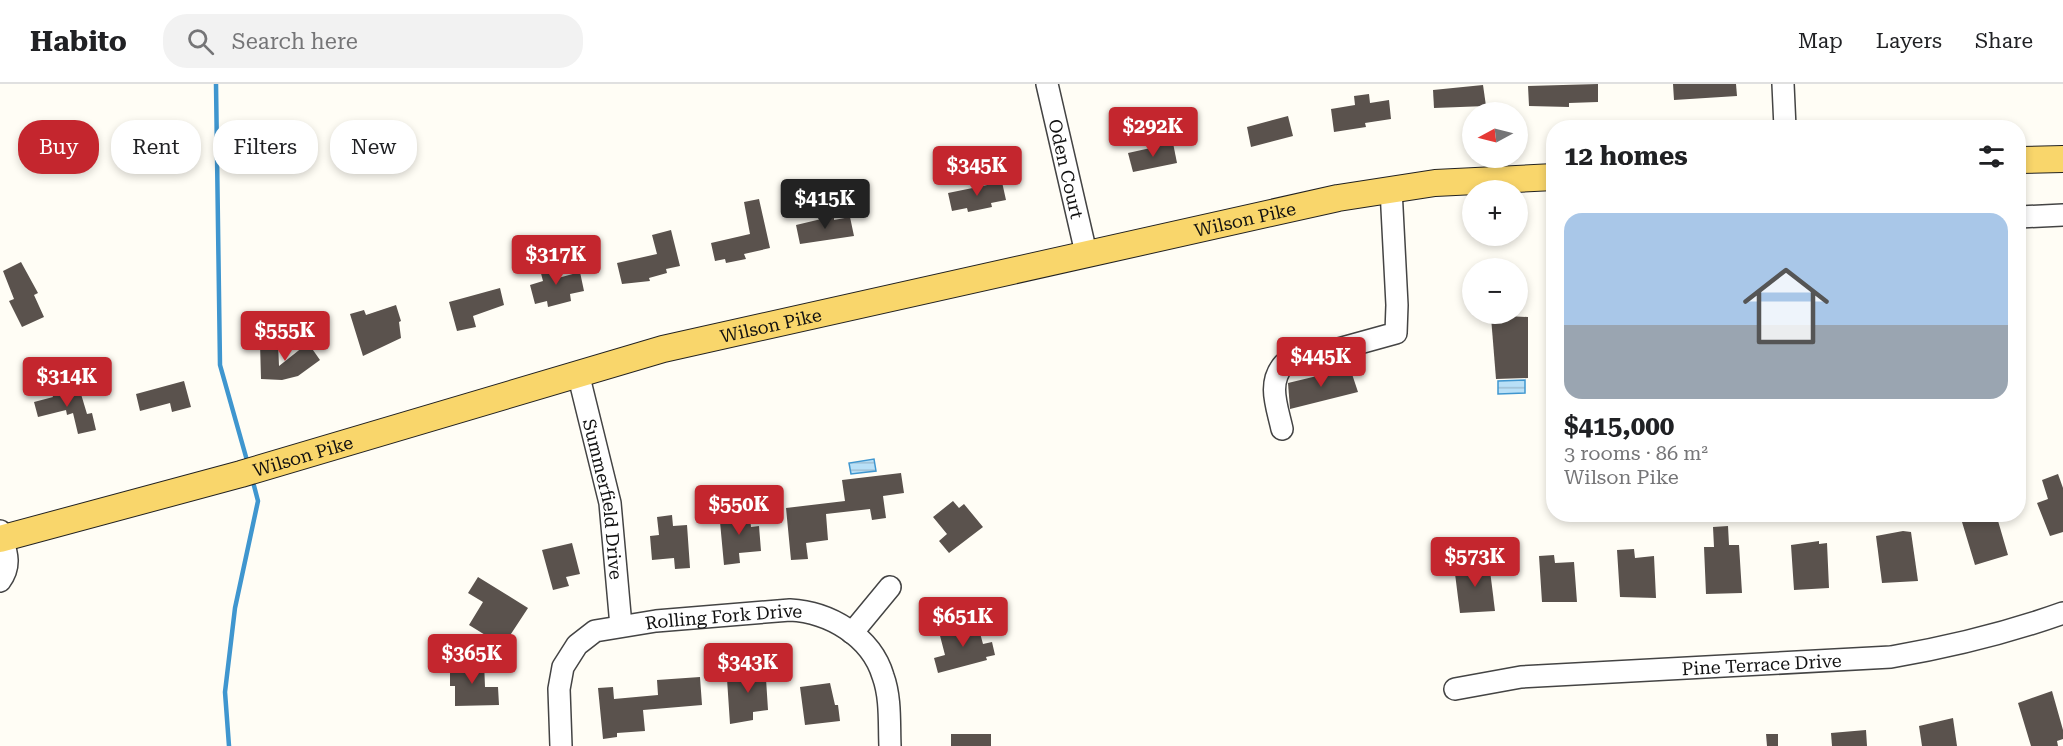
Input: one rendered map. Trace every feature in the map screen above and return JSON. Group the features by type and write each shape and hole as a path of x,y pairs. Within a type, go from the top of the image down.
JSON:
{"main road":[{"path":"2026,160 2063,159"},
{"name":"Wilson Pike","path":"1,536 250,471 663,349 1338,198 1435,183 1546,177"}],"street":[{"name":"Oden Court","path":"1047,84 1086,253"},
{"path":"1783,84 1785,120"},
{"path":"1282,429 1274,382 1277,372 1284,364 1396,333 1398,305 1391,189"},
{"path":"2026,217 2063,215"},
{"name":"Summerfield Drive","path":"578,373 610,503 621,626"},
{"path":"0,581 8,566 1,536"},
{"path":"852,633 890,587"},
{"name":"Rolling Fork Drive","path":"561,746 559,689 563,667 587,636 600,629 621,626 790,610 826,617 852,633 868,650 883,674 889,704 890,746"},
{"name":"Pine Terrace Drive","path":"1455,689 1521,677 1891,657 1983,638 2063,613"}],"water":[{"path":"1525,380 1525,393 1498,394 1498,381"},
{"path":"874,459 876,471 851,474 849,463"}],"building":[{"path":"1598,84 1598,102 1569,103 1569,107 1529,106 1528,86"},
{"path":"1673,84 1736,84 1737,96 1674,100"},
{"path":"1483,85 1485,102 1462,102 1462,107 1434,108 1433,90"},
{"path":"1369,94 1370,103 1389,100 1391,119 1365,123 1366,127 1334,132 1331,109 1355,105 1354,96"},
{"path":"1288,116 1293,136 1251,147 1247,127"},
{"path":"1173,143 1177,163 1133,172 1128,153"},
{"path":"1002,182 1006,200 991,203 992,207 968,212 967,208 952,211 948,193"},
{"path":"759,199 770,248 744,254 746,259 726,263 725,259 715,261 711,243 750,234 744,202"},
{"path":"834,216 834,220 850,217 854,236 800,244 796,225"},
{"path":"671,230 680,266 666,269 667,273 649,278 650,281 622,284 617,263 657,254 652,235"},
{"path":"21,262 38,293 34,295 44,317 22,327 9,301 14,299 3,271"},
{"path":"554,262 558,278 580,272 584,291 570,294 571,301 548,307 547,301 535,304 530,285 543,281 539,266"},
{"path":"500,288 504,305 473,316 476,327 457,331 449,302"},
{"path":"396,305 401,321 399,322 401,338 363,356 350,314 364,310 366,315"},
{"path":"1492,324 1528,324 1528,378 1496,379"},
{"path":"260,343 278,343 279,366 308,343 320,360 298,376 282,380 261,379"},
{"path":"1350,368 1358,392 1290,409 1288,383"},
{"path":"184,381 191,407 172,412 170,403 140,411 136,394"},
{"path":"68,384 71,397 81,394 87,414 92,413 96,430 78,434 73,413 67,415 66,410 38,417 34,402 53,397 50,389"},
{"path":"901,473 904,493 883,496 886,518 872,520 870,509 826,514 828,540 806,543 808,559 791,560 786,508 845,501 842,480"},
{"path":"2058,474 2063,488 2063,532 2050,536 2037,503 2048,499 2042,480"},
{"path":"953,501 959,508 964,504 983,527 949,553 939,541 947,534 933,517"},
{"path":"749,506 751,527 759,526 761,551 739,553 740,563 724,565 720,522 733,521 732,508"},
{"path":"672,515 673,526 687,525 690,568 675,569 674,558 652,560 650,536 659,535 657,517"},
{"path":"1962,522 1998,522 2008,555 1975,565"},
{"path":"1728,526 1729,545 1739,545 1742,593 1706,594 1704,547 1714,547 1713,527"},
{"path":"1903,531 1911,532 1918,581 1882,583 1876,536"},
{"path":"1819,541 1819,544 1827,543 1829,588 1794,590 1791,545"},
{"path":"572,543 580,574 566,577 569,586 553,590 542,550"},
{"path":"1634,549 1635,558 1654,556 1656,598 1620,597 1617,550"},
{"path":"1554,555 1555,563 1574,562 1577,602 1542,602 1539,556"},
{"path":"1489,562 1495,611 1460,613 1454,566"},
{"path":"478,577 528,608 503,646 469,625 483,602 468,593"},
{"path":"977,622 983,644 992,642 995,655 986,657 987,660 938,673 934,658 945,655 939,632"},
{"path":"455,661 484,661 485,687 498,687 499,705 455,706 455,686 450,686 450,671 455,671"},
{"path":"765,663 768,710 753,712 753,720 730,724 727,679 749,675 749,664"},
{"path":"700,677 702,705 643,710 645,731 617,733 617,737 603,739 598,688 613,687 614,699 658,695 657,680"},
{"path":"830,683 835,705 838,705 840,721 805,725 800,687"},
{"path":"2052,691 2063,730 2063,739 2057,741 2058,746 2031,746 2018,703"},
{"path":"1953,718 1957,746 1922,746 1919,726"},
{"path":"1866,730 1867,746 1832,746 1831,733"},
{"path":"951,734 991,734 991,746 951,746"},
{"path":"1766,734 1778,734 1778,746 1767,746"}],"waterway":[{"path":"216,84 220,365 248,464"},
{"path":"229,746 225,692 235,608 258,501 252,478"}]}
